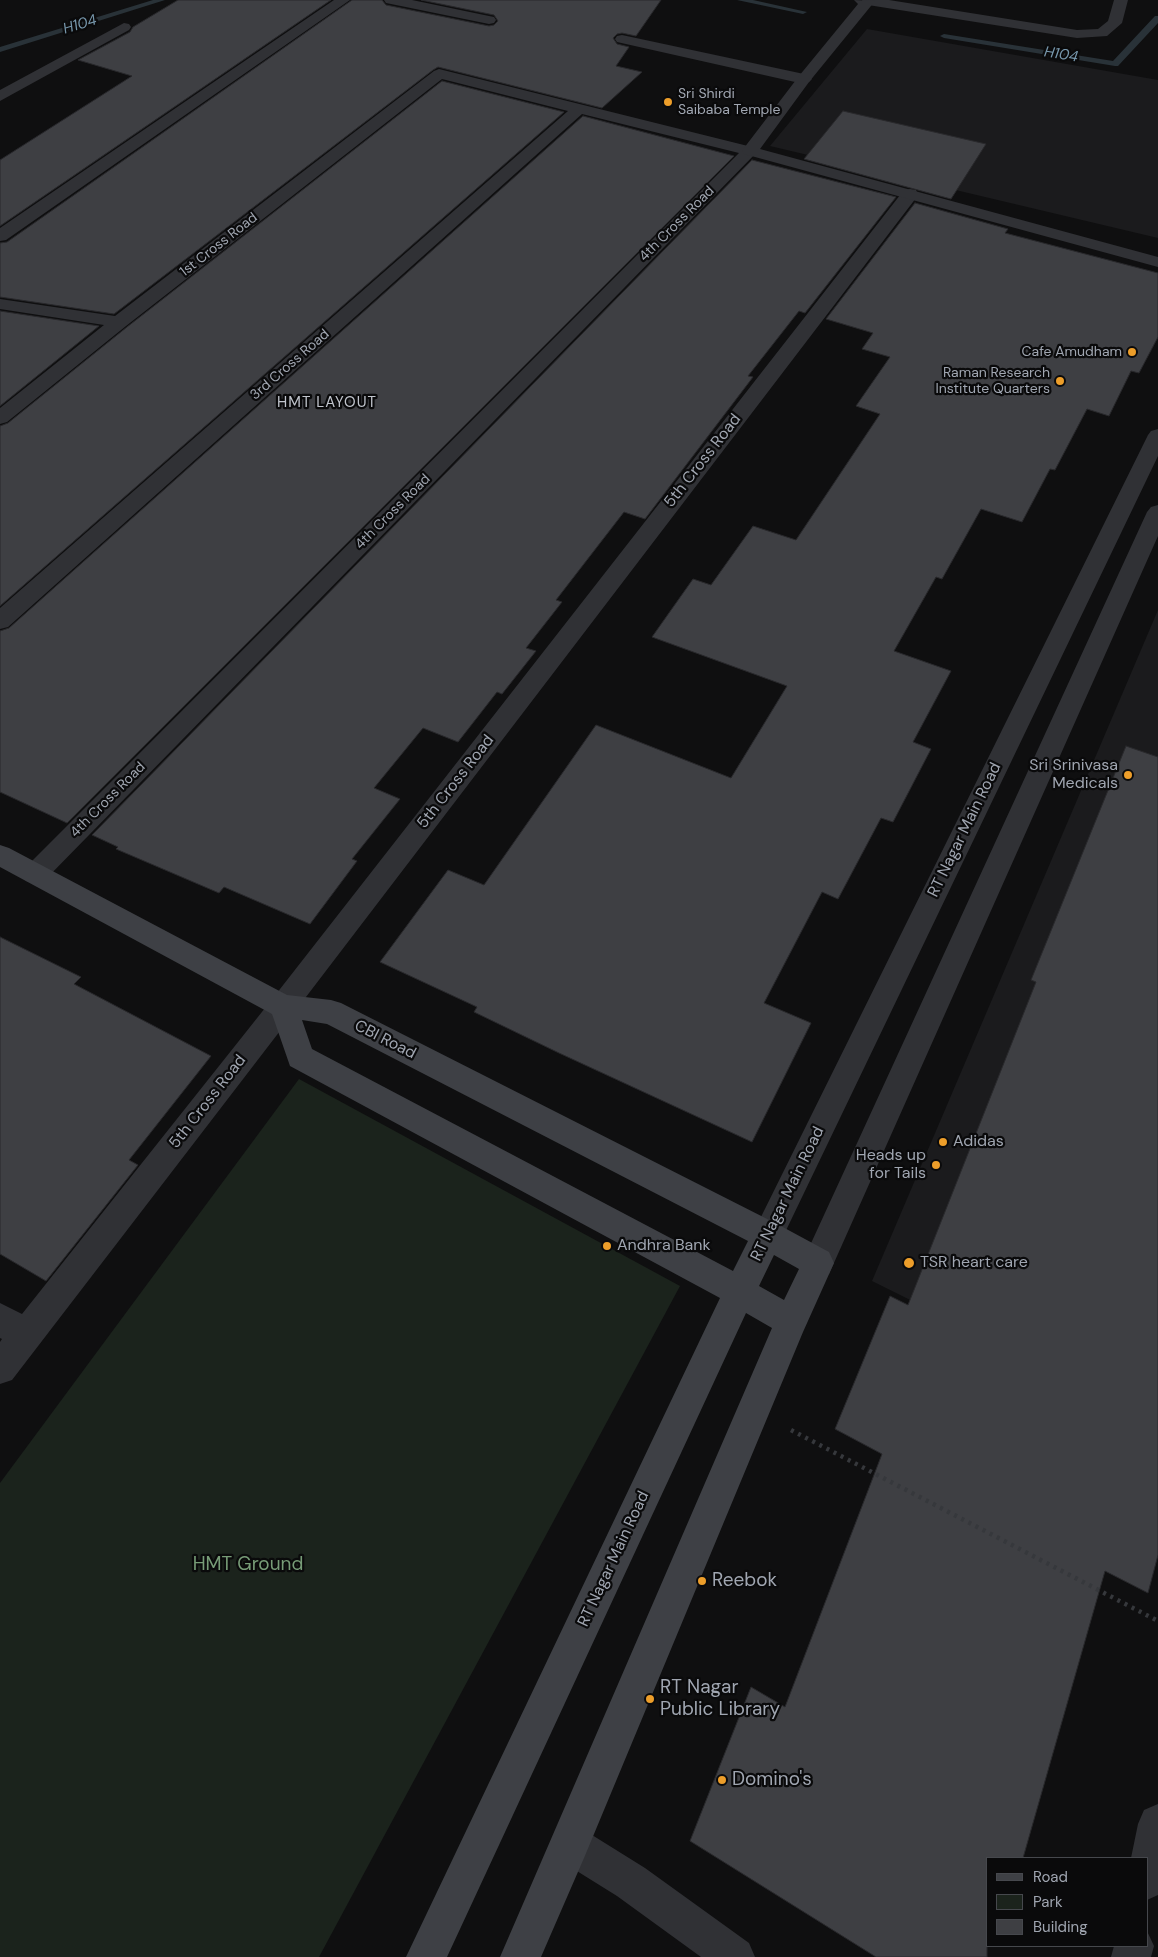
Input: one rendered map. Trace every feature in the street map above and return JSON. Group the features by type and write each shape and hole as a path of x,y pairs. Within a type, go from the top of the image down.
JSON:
{"main road":[{"name":"CBI Road","path":"0,855 284,1006 331,1012 768,1235 818,1263"},
{"path":"284,1006 300,1057 790,1321"},
{"name":"RT Nagar Main Road","path":"426,1957 739,1292 768,1235"},
{"path":"520,1957 570,1844 790,1321 818,1263"}],"street":[{"path":"0,236 343,0"},
{"path":"391,0 489,20"},
{"path":"865,1 1077,34 1102,33 1114,23 1121,0"},
{"name":"4th Cross Road","path":"35,874 750,151 865,1"},
{"path":"0,96 124,27"},
{"path":"622,39 804,79"},
{"name":"1st Cross Road","path":"0,418 119,322 439,74 579,109"},
{"path":"579,109 750,151 1158,262"},
{"name":"3rd Cross Road","path":"0,621 579,109"},
{"name":"5th Cross Road","path":"0,1368 13,1327 284,1006 910,194"},
{"path":"0,304 119,322"},
{"name":"RT Nagar Main Road","path":"768,1235 1156,439"},
{"path":"818,1263 1158,512"},
{"path":"1148,1875 1158,1824"},
{"path":"570,1844 631,1882 735,1957"}],"path":[{"path":"786,1427 1158,1622"}],"shaded area":[{"path":"867,29 1158,80 1158,238 770,146"},
{"path":"1158,610 1158,1058 1053,1371 872,1281"}],"green space":[{"name":"HMT Ground","path":"299,1079 680,1286 319,1957 0,1957 0,1483"}],"building":[{"path":"178,0 331,0 0,226 0,160 132,76 78,60 130,32 133,27"},
{"path":"352,0 382,0 386,5 489,26 494,25 498,21 494,15 421,0 661,0 636,36 622,33 617,34 613,38 617,44 629,47 616,66 642,72 602,108 438,67 114,314 0,297 0,243 7,242"},
{"path":"442,81 564,112 0,606 0,426 8,423 127,327"},
{"path":"843,111 986,144 951,199 804,159"},
{"path":"583,116 734,156 67,823 0,792 0,631 9,628"},
{"path":"752,160 896,197 805,313 799,311 748,376 753,377 645,519 624,512 556,600 562,602 526,648 536,651 502,694 497,692 458,742 423,728 374,788 400,799 352,859 357,861 310,924 224,887 219,893 116,849 118,847 92,835"},
{"path":"915,203 1008,229 1005,233 1158,273 1158,337 1139,373 1131,371 1109,416 1087,409 1055,470 1050,469 1022,522 981,509 942,579 936,577 894,651 951,671 913,742 931,749 893,822 881,818 838,899 822,892 764,1003 811,1023 752,1142 474,1012 477,1007 380,962 448,870 484,885 596,725 731,778 787,686 652,637 693,579 711,585 753,526 796,540 880,414 856,406 890,357 862,349 873,333 826,319"},
{"path":"0,311 99,326 0,406"},
{"path":"1126,746 1158,757 1158,1555 1148,1593 1105,1571 1023,1857 986,1857 987,1957 876,1957 690,1841 751,1687 785,1707 882,1454 835,1429 890,1296 908,1305 1036,982 1031,980"},
{"path":"0,937 81,977 74,984 211,1056 129,1160 138,1165 46,1281 0,1254"}],"waterway":[{"name":"H104","path":"0,50 161,0"},
{"name":"H104","path":"741,0 803,12"},
{"name":"H104","path":"944,36 1115,64 1158,18"}],"place":[{"name":"Sri Shirdi Saibaba Temple","path":"668,102"},
{"name":"Cafe Amudham","path":"1132,352"},
{"name":"Raman Research Institute Quarters","path":"1060,381"},
{"name":"Sri Srinivasa Medicals","path":"1128,775"},
{"name":"Adidas","path":"943,1142"},
{"name":"Heads up for Tails","path":"936,1165"},
{"name":"Andhra Bank","path":"607,1246"},
{"name":"TSR heart care","path":"909,1263"},
{"name":"Reebok","path":"702,1581"},
{"name":"RT Nagar Public Library","path":"650,1699"},
{"name":"Domino's","path":"722,1780"}],"district":[{"name":"HMT LAYOUT","path":"327,403"}]}
